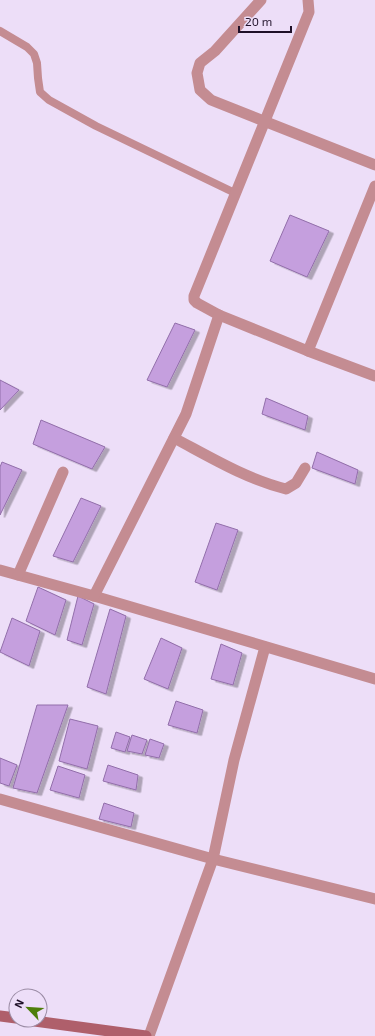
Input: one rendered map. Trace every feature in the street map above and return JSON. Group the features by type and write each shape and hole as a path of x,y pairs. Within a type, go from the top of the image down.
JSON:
{"main road":[{"path":"48,1023 148,1036"}],"street":[{"path":"261,0 215,51 200,63 197,73 200,90 211,100 375,165"},
{"path":"308,0 309,12 235,193 194,296 194,300 219,315 375,376"},
{"path":"308,351 375,186"},
{"path":"94,596 186,414 219,315"},
{"path":"174,438 252,478 286,489 296,483 305,468"},
{"path":"18,575 64,472"},
{"path":"0,570 94,596 375,679"},
{"path":"148,1036 213,859 234,760 265,647"},
{"path":"0,799 213,859 375,899"}],"lane":[{"path":"0,31 27,47 34,54 37,63 40,92 49,100 96,126 235,193"}],"building":[{"path":"290,215 329,231 307,277 270,261"},
{"path":"175,323 195,330 167,387 147,380"},
{"path":"0,380 19,390 0,410"},
{"path":"266,398 308,416 305,430 262,414"},
{"path":"41,420 105,447 92,469 33,444"},
{"path":"317,452 358,470 355,484 312,468"},
{"path":"2,462 22,470 0,515 0,467"},
{"path":"81,498 101,506 73,562 53,556"},
{"path":"216,523 238,530 217,590 195,582"},
{"path":"38,587 66,600 55,635 26,621"},
{"path":"78,596 94,604 82,645 67,640"},
{"path":"110,609 126,616 106,694 87,687"},
{"path":"12,618 40,631 29,666 0,652"},
{"path":"161,638 182,648 168,689 144,679"},
{"path":"221,644 242,653 233,685 211,679"},
{"path":"176,701 203,710 197,733 168,725"},
{"path":"37,705 68,705 37,793 13,788"},
{"path":"70,719 98,726 87,769 59,761"},
{"path":"116,732 130,737 125,752 111,748"},
{"path":"132,735 147,740 142,754 127,751"},
{"path":"150,739 164,744 159,758 145,755"},
{"path":"0,758 17,765 9,786 0,783"},
{"path":"108,765 138,775 136,790 103,781"},
{"path":"58,766 85,775 79,798 50,790"},
{"path":"104,803 134,813 131,827 99,819"}]}
